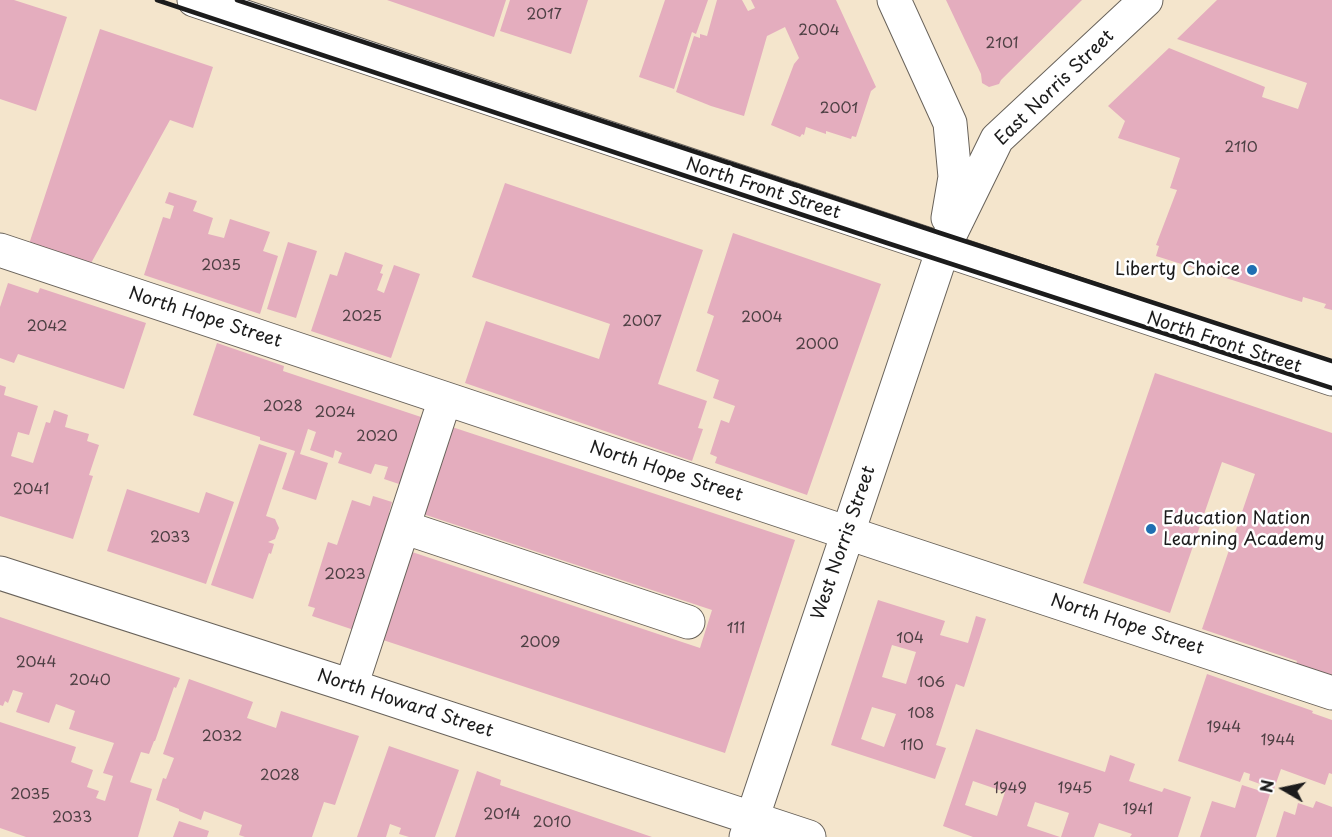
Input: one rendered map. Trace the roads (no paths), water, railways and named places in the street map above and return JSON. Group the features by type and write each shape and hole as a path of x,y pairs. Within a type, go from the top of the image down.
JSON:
{"street":[{"name":"North Front Street","path":"194,0 1332,379"},
{"path":"894,0 950,123 955,177 943,249"},
{"name":"East Norris Street","path":"943,249 997,139 1146,0"},
{"name":"West Norris Street","path":"749,827 943,249"},
{"name":"North Hope Street","path":"0,250 1332,693"},
{"path":"351,686 445,399"},
{"path":"403,527 688,622"},
{"name":"North Howard Street","path":"0,573 351,686 749,827 809,837"}],"railway":[{"path":"157,0 884,242 1332,388"},
{"path":"237,0 1332,361"}],"place":[{"name":"Liberty Choice","path":"1252,270"},
{"name":"Education Nation Learning Academy","path":"1151,529"}]}
